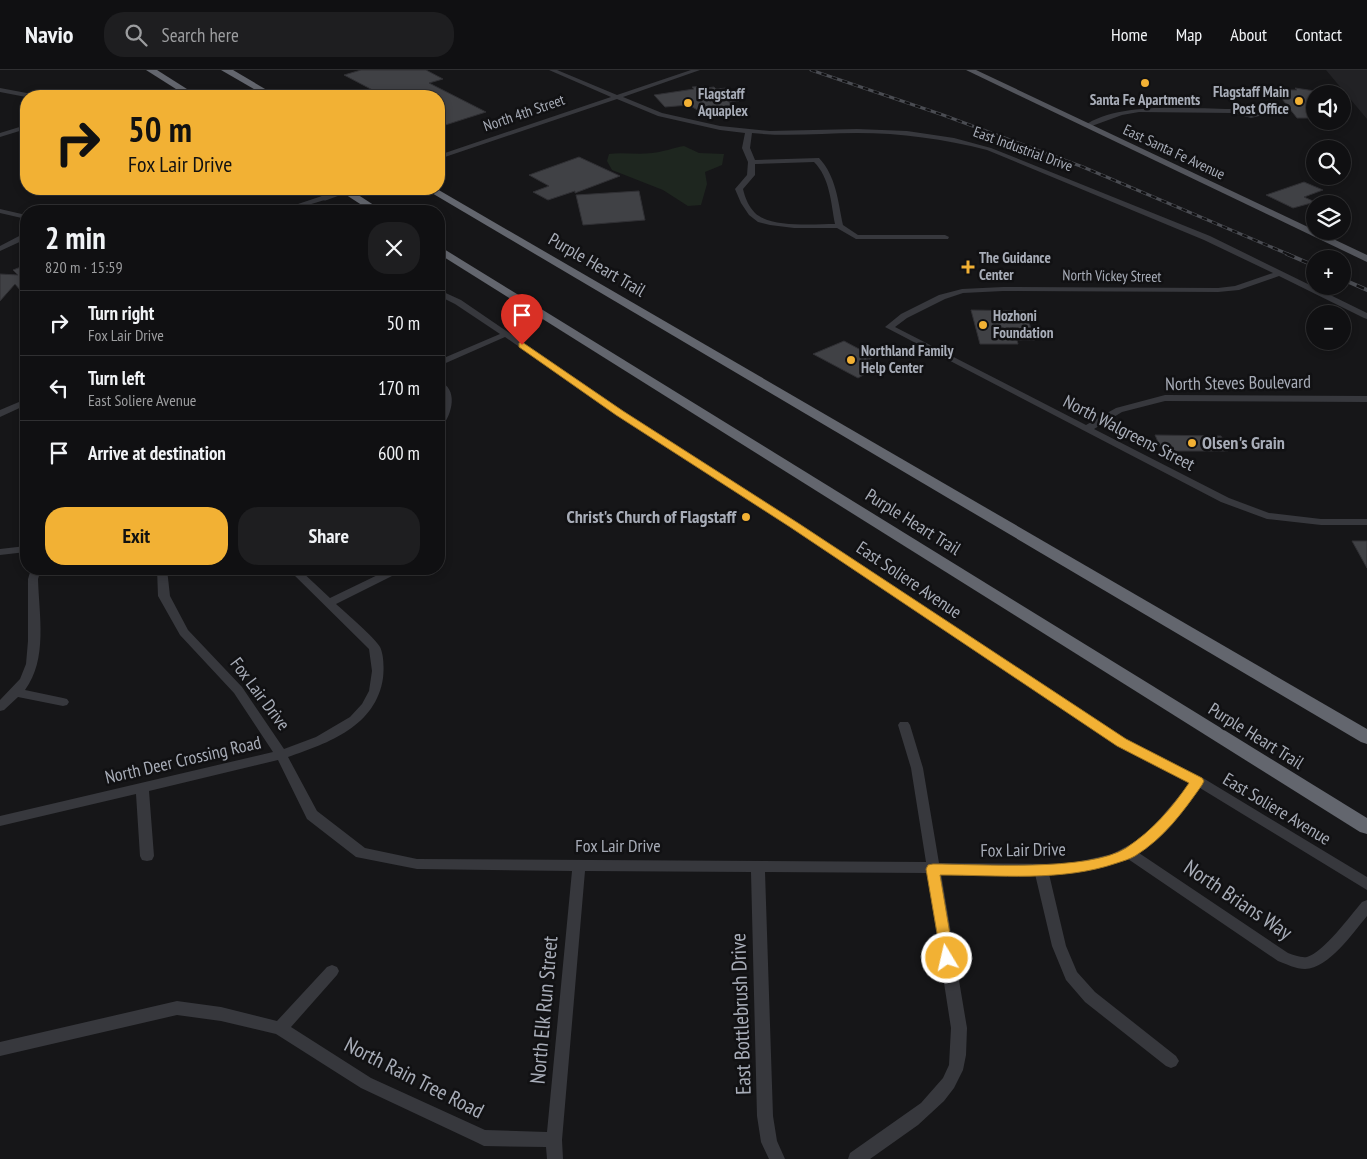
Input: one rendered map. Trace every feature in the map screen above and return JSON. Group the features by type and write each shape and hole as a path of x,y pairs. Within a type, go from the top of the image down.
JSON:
{"highway":[{"path":"151,70 183,90"},
{"path":"226,70 261,90"},
{"path":"352,195 368,205"},
{"name":"Purple Heart Trail","path":"440,195 1367,737"},
{"name":"Purple Heart Trail","path":"445,254 1367,826"}],"main road":[{"name":"East Santa Fe Avenue","path":"970,70 1367,259"}],"street":[{"name":"East Industrial Drive","path":"552,70 660,115 690,123 749,132 874,131 931,136 970,144 1006,155 1097,191 1207,238 1367,316"},
{"name":"North 4th Street","path":"445,155 697,70"},
{"path":"0,90 20,94"},
{"path":"1086,126 1121,113 1139,110 1234,110"},
{"path":"0,135 20,129"},
{"path":"749,132 746,148 752,162 751,175 739,189 754,218 771,224 839,226 856,237 944,238"},
{"path":"752,162 816,160 822,164 830,182 839,226"},
{"path":"299,205 328,195"},
{"path":"0,211 20,216"},
{"path":"0,249 20,239"},
{"name":"North Vickey Street","path":"889,327 904,316 942,297 962,291 1003,289 1218,290 1242,286 1281,273"},
{"name":"East Soliere Avenue","path":"445,295 506,334 620,413 794,525 1121,742 1198,781 1367,884"},
{"name":"North Walgreens Street","path":"889,327 1225,500 1267,516 1321,522 1367,522"},
{"path":"445,359 506,334"},
{"path":"445,393 448,401 445,412"},
{"name":"North Steves Boulevard","path":"1086,429 1119,410 1165,398 1367,399"},
{"path":"0,414 20,405"},
{"path":"0,552 20,550"},
{"path":"0,707 16,692 30,670 33,646 34,575"},
{"name":"Fox Lair Drive","path":"162,575 164,596 184,632 238,690 265,727 312,815 361,853 417,864 1068,869 1103,862 1129,853 1158,830 1175,813 1198,781"},
{"name":"North Deer Crossing Road","path":"0,821 281,755 320,742 351,723 365,710 379,682 379,664 375,648 300,575"},
{"path":"329,603 386,575"},
{"path":"16,692 63,702"},
{"path":"856,1159 933,1104 955,1072 959,1052 959,1028 917,768 904,725"},
{"path":"142,788 147,856"},
{"name":"North Brians Way","path":"1129,853 1283,957 1297,962 1308,963 1319,959 1367,906"},
{"name":"North Elk Run Street","path":"555,1159 554,1140 579,864"},
{"name":"East Bottlebrush Drive","path":"758,866 765,1116 769,1142 777,1159"},
{"path":"1041,870 1059,946 1071,976 1090,997 1171,1061"},
{"path":"280,1028 332,971"},
{"name":"North Rain Tree Road","path":"0,1049 177,1008 221,1014 280,1028 366,1083 484,1138 554,1140"}],"shaded area":[{"path":"1326,70 1367,70 1367,119 1351,100 1351,85 1339,85"},
{"path":"684,146 699,153 724,154 722,165 705,172 707,184 701,205 688,206 663,190 612,170 607,161 609,154 652,153"}],"building":[{"path":"361,70 426,70 443,79 429,83 443,90 373,90 344,75"},
{"name":"Flagstaff Aquaplex","path":"704,86 716,89 727,88 739,101 729,102 734,110 709,117 689,105 665,107 654,95 694,89 692,87"},
{"name":"Flagstaff Main Post Office","path":"1295,88 1306,90 1306,118 1297,118 1275,90 1297,90"},
{"path":"445,91 486,112 445,125"},
{"path":"579,157 620,176 575,193 575,191 548,200 533,192 549,186 529,175"},
{"path":"1304,182 1306,185 1323,190 1306,195 1304,197 1306,198 1306,204 1293,208 1266,195"},
{"path":"639,191 645,220 583,225 576,195"},
{"path":"20,267 20,290 15,284 0,301 0,274 18,275 13,270"},
{"name":"Hozhoni Foundation","path":"971,310 1025,311 1035,340 1017,340 1018,344 980,344"},
{"name":"Northland Family Help Center","path":"844,341 874,357 868,360 878,367 858,378 813,354"},
{"name":"Olsen's Grain","path":"1155,435 1221,436 1228,451 1162,451"},
{"path":"1352,541 1367,541 1367,568"}],"railway":[{"path":"811,70 943,115 1083,167 1290,255"},
{"path":"1287,254 1306,262"},
{"path":"1351,283 1367,290"}],"place":[{"name":"Santa Fe Apartments","path":"1145,83"},
{"name":"Flagstaff Main Post Office","path":"1299,101"},
{"name":"Flagstaff Aquaplex","path":"688,103"},
{"name":"The Guidance Center","path":"968,267"},
{"name":"Hozhoni Foundation","path":"983,325"},
{"name":"Northland Family Help Center","path":"851,360"},
{"name":"Olsen's Grain","path":"1192,443"},
{"name":"Christ's Church of Flagstaff","path":"746,517"}],"route":[{"path":"522,345 620,413 732,487 794,525 1121,742 1198,781 1175,813 1158,830 1129,853 1103,862 1068,869 933,869 947,958"}]}
